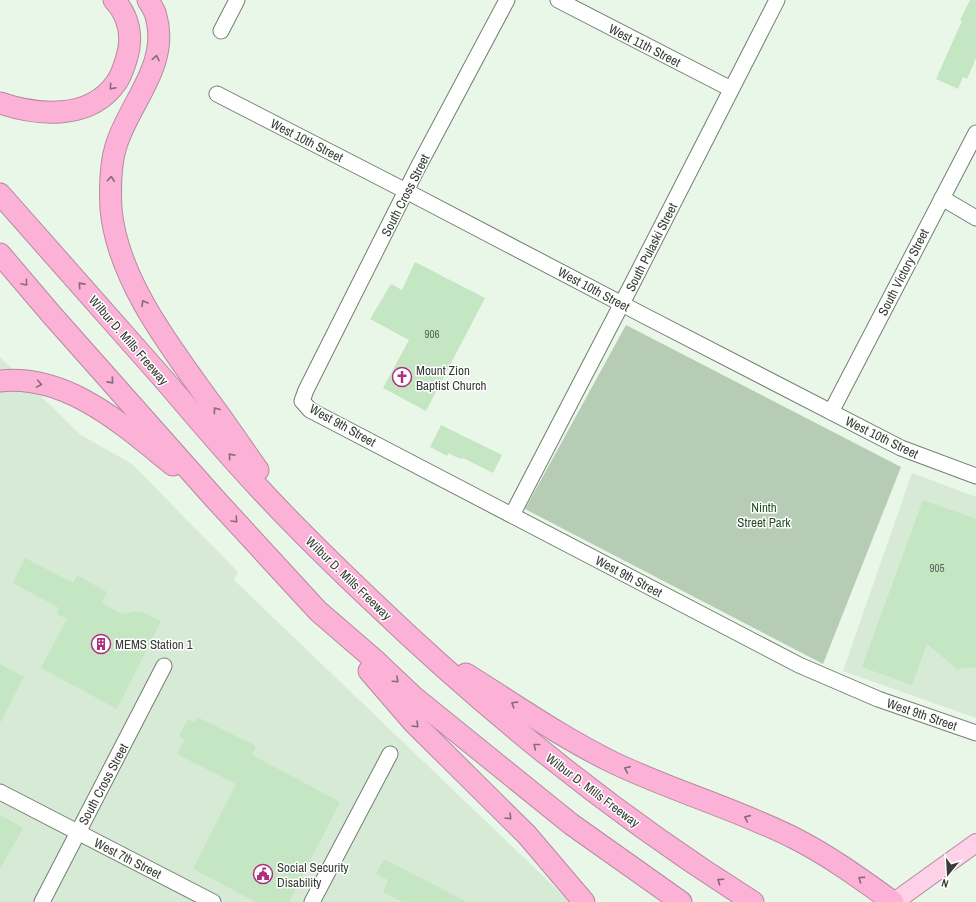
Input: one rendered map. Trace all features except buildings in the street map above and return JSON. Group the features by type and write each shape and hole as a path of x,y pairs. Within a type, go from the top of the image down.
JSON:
{"highway":[{"path":"0,103 14,108 40,112 60,112 80,108 98,100 108,92 117,82 121,74 129,50 130,42 127,22 124,14 114,0"},
{"path":"148,0 156,15 158,26 158,45 155,64 122,130 112,160 110,190 111,210 116,233 124,259 143,302 182,364 303,534"},
{"name":"Wilbur D. Mills Freeway","path":"0,194 258,487 303,534 416,643 473,695 579,781 629,818 753,902"},
{"path":"0,254 51,314 215,499 318,611 413,722 527,835 584,902"},
{"path":"0,381 18,380 51,386 89,403 106,413 215,499"},
{"path":"318,611 377,662 415,698 571,824 681,902"},
{"path":"416,643 564,737 646,778 733,811 796,839 837,862 894,902"}],"main road":[{"path":"894,902 976,843"}],"street":[{"path":"221,31 237,0"},
{"name":"South Cross Street","path":"305,391 406,191 508,0"},
{"name":"West 11th Street","path":"558,0 731,89"},
{"name":"South Pulaski Street","path":"512,515 777,0"},
{"name":"West 10th Street","path":"217,94 901,448 976,476"},
{"name":"South Victory Street","path":"831,412 976,133"},
{"path":"942,198 976,218"},
{"name":"West 9th Street","path":"305,391 302,401 310,410 799,665 878,699 976,733"},
{"name":"South Cross Street","path":"42,902 164,666"},
{"path":"312,902 390,754"},
{"name":"West 7th Street","path":"0,792 213,902"}],"shaded area":[{"path":"0,357 81,435 132,464 238,572 234,580 570,902 0,902"},
{"path":"912,473 976,497 976,718 843,671"}],"green space":[{"name":"Ninth Street Park","path":"626,325 901,467 823,664 525,509"}],"place":[{"name":"Mount Zion Baptist Church","path":"402,377"},
{"name":"MEMS Station 1","path":"101,644"},
{"name":"Social Security Disability","path":"263,874"}]}
